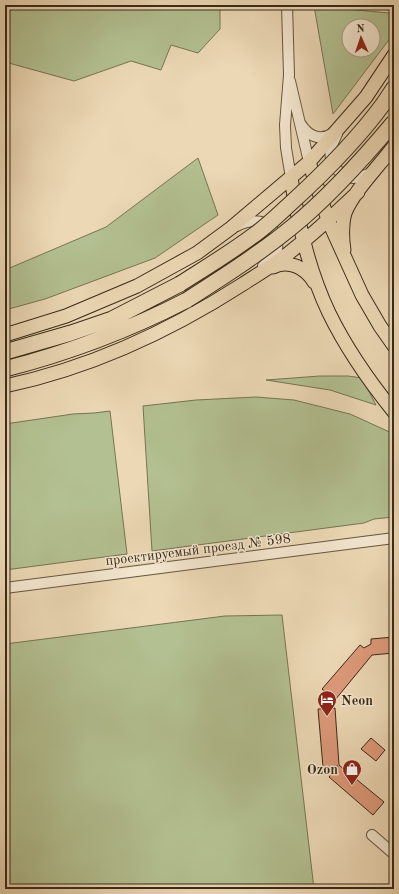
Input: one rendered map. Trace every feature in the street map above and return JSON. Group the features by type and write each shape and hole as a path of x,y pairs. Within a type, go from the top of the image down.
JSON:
{"highway":[{"path":"5,352 71,333 112,319 180,284 254,235 315,182 341,156 366,128 394,88"},
{"path":"5,369 77,348 156,316 187,300 220,279 293,226 353,169 394,122"}],"main road":[{"path":"5,335 66,316 138,286 197,253 231,228 309,162 366,97 394,54"},
{"path":"347,262 343,241 344,218 349,204 394,146"},
{"path":"309,162 328,220 347,262 380,326 394,346"},
{"path":"291,178 295,206 304,241 320,291 329,312 365,375 394,412"},
{"path":"5,386 84,364 125,348 216,301 281,259 304,241 358,192"},
{"path":"252,278 276,266 289,264 303,269 311,276 320,291"}],"street":[{"path":"287,5 289,75 285,126 286,148 291,178"},
{"path":"289,75 298,120 309,162"},
{"path":"298,120 307,132 320,138 332,135 343,124"},
{"path":"343,124 331,149 333,163 340,173 353,178 361,177 372,173 384,159"},
{"path":"231,228 250,221 256,221 265,223 275,234 277,248 272,257 252,278"},
{"name":"проектируемый проезд № 598","path":"5,588 394,538"},
{"path":"372,835 394,854"}],"green space":[{"path":"5,5 220,5 220,29 198,53 171,45 161,70 131,61 74,81 5,62"},
{"path":"394,5 394,33 381,50 381,18 341,18 341,58 375,58 333,114 314,6 389,13"},
{"path":"198,158 218,215 155,258 45,299 5,310 5,270 106,227"},
{"path":"320,376 348,376 362,378 376,405 330,390 266,380"},
{"path":"256,397 294,400 350,414 394,434 394,517 374,519 364,523 152,551 143,406 196,400"},
{"path":"110,411 127,554 5,570 5,424 73,414"},
{"path":"282,615 314,889 5,889 5,644 225,616"}],"building":[{"path":"394,637 394,653 372,655 335,700 322,689 360,645 364,648 371,644 371,639"},
{"path":"335,708 339,765 384,802 373,815 329,777 338,766 323,767 318,709"},
{"path":"371,738 385,750 376,761 361,749"}],"place":[{"name":"Neon","path":"327,717"},
{"name":"Ozon","path":"352,786"}]}
